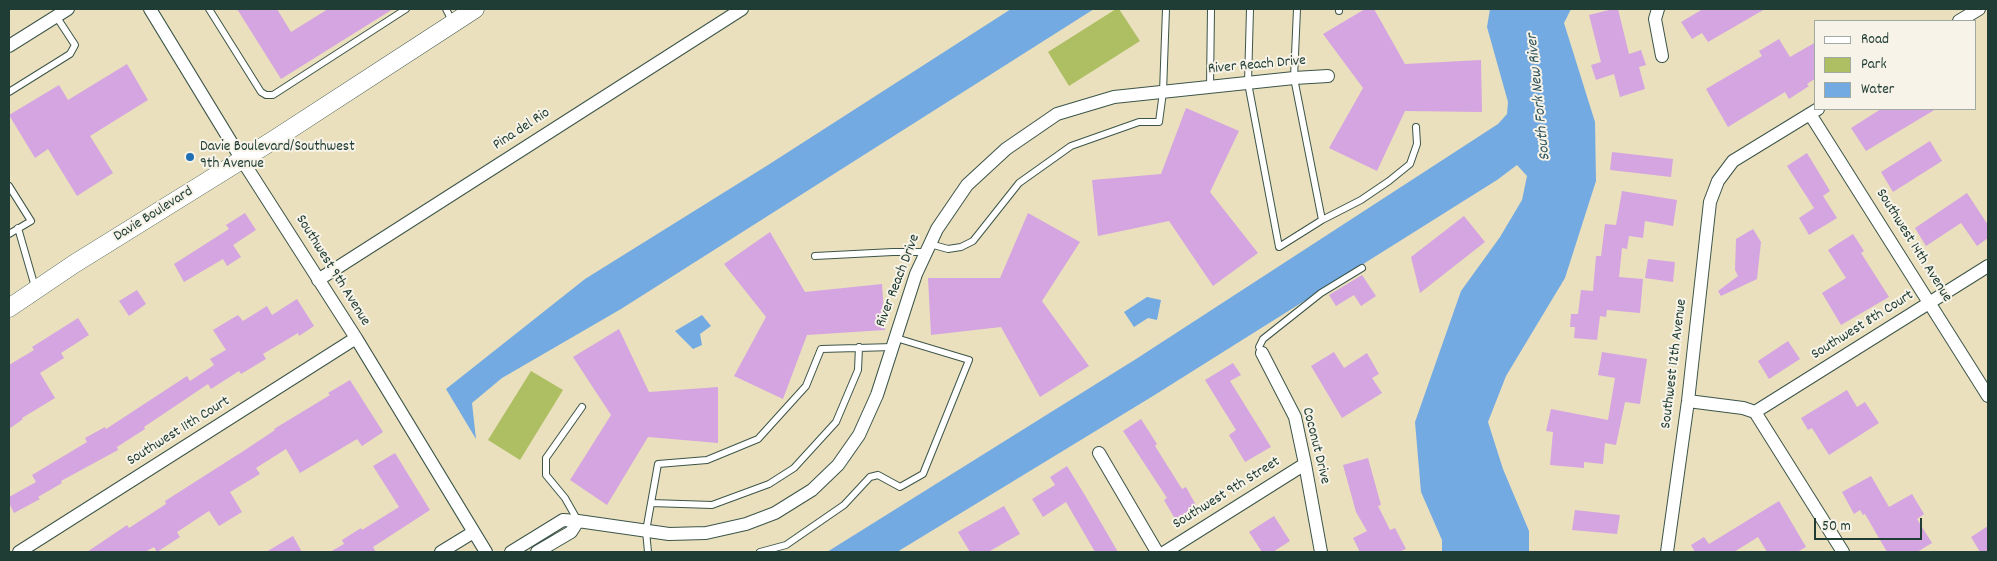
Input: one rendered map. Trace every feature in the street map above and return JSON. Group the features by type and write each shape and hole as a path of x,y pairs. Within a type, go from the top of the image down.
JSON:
{"main road":[{"name":"Davie Boulevard","path":"9,308 242,160 449,16 476,9"}],"street":[{"path":"9,46 68,9"},
{"name":"Southwest 9th Avenue","path":"150,9 242,160 356,338 472,533 486,552"},
{"name":"Pina del Rio","path":"318,280 742,9"},
{"path":"1658,9 1655,19 1662,56"},
{"path":"1961,20 1979,9"},
{"name":"River Reach Drive","path":"511,552 563,520 669,534 706,533 746,524 775,512 812,490 838,465 859,435 877,395 916,274 937,229 967,184 1006,149 1057,114 1114,97 1328,76"},
{"name":"Southwest 12th Avenue","path":"1667,552 1688,401 1710,202 1718,181 1734,160 1814,111"},
{"name":"Southwest 14th Avenue","path":"1814,111 1988,396"},
{"name":"Southwest 8th Court","path":"1755,412 1988,266"},
{"name":"Southwest 11th Court","path":"19,552 356,338"},
{"name":"Coconut Drive","path":"1262,353 1295,417 1320,552"},
{"path":"1688,401 1743,408 1755,412 1843,552"},
{"path":"1099,453 1157,552"},
{"name":"Southwest 9th Street","path":"1165,552 1305,464"},
{"path":"537,552 571,532 578,521"},
{"path":"441,552 472,533"}],"lane":[{"path":"209,9 261,92 266,95 273,94 406,9"},
{"path":"815,256 961,247 973,241 1019,183 1071,146 1139,122 1159,122 1163,92 1166,9"},
{"path":"1210,87 1211,9"},
{"path":"1250,9 1248,83 1280,247 1322,220 1361,200 1410,164 1417,144 1416,127"},
{"path":"1297,9 1294,78 1322,220"},
{"path":"9,92 70,54 75,46 56,16"},
{"path":"9,186 31,221 9,234"},
{"path":"18,228 36,290"},
{"path":"1262,353 1259,347 1263,339 1321,293 1362,268"},
{"path":"648,552 646,531 658,464 707,460 758,439 806,386 821,349 860,347 894,342 969,360 922,474 900,487 878,475 870,476 844,505 786,544 760,552"},
{"path":"651,503 712,504 769,484 794,468 836,422 858,370 860,347"},
{"path":"578,521 565,498 546,475 546,458 582,407"}],"green space":[{"path":"1116,9 1119,9 1140,41 1069,86 1048,52"},
{"path":"531,371 563,390 520,460 488,440"}],"water":[{"path":"1011,9 1094,9 621,309 502,378 472,403 476,439 446,389 585,279 768,165"},
{"name":"South Fork New River","path":"1490,9 1571,9 1564,23 1595,122 1596,181 1565,278 1506,376 1488,422 1503,469 1529,531 1529,552 1442,552 1442,540 1421,492 1415,422 1461,291 1500,237 1522,200 1527,176 1517,165 1497,180 1153,396 897,552 827,552 1136,359 1498,124 1507,114 1508,102 1487,27"},
{"path":"1147,297 1161,300 1157,320 1148,318 1134,327 1124,312"},
{"path":"702,315 711,326 700,334 702,345 693,349 675,331"}],"building":[{"path":"237,9 277,9 291,32 328,9 393,9 281,79"},
{"path":"1365,9 1374,9 1405,64 1481,60 1482,112 1405,111 1377,171 1329,148 1363,88 1323,34"},
{"path":"1618,9 1629,54 1641,50 1646,65 1639,67 1645,89 1620,97 1614,74 1596,80 1591,65 1601,62 1589,15"},
{"path":"1703,9 1765,9 1708,42 1702,33 1692,39 1681,22"},
{"path":"1779,39 1790,57 1814,43 1814,79 1807,84 1809,86 1789,99 1785,92 1728,127 1706,89 1762,56 1759,51"},
{"path":"127,64 148,100 90,136 113,173 77,196 48,149 35,158 9,115 59,85 68,100"},
{"path":"1186,108 1239,131 1210,192 1258,253 1213,286 1169,221 1098,236 1092,180 1161,174"},
{"path":"1879,110 1934,110 1866,151 1851,128"},
{"path":"1930,141 1942,161 1893,192 1881,172"},
{"path":"1612,152 1673,159 1671,177 1610,170"},
{"path":"1807,153 1830,191 1823,196 1837,218 1809,235 1799,218 1814,208 1787,166"},
{"path":"1622,191 1677,200 1673,226 1645,221 1643,238 1629,236 1627,249 1622,248 1619,277 1643,279 1640,313 1607,310 1606,317 1600,316 1597,340 1574,338 1575,327 1570,327 1571,314 1578,314 1581,290 1593,291 1596,256 1601,256 1605,224 1616,225"},
{"path":"1967,193 1988,225 1988,238 1977,246 1961,223 1926,246 1915,228"},
{"path":"245,213 256,230 233,245 241,257 227,266 223,259 184,282 174,264 229,229 226,225"},
{"path":"1028,213 1080,242 1042,301 1089,366 1040,397 1001,327 931,335 928,278 1000,278"},
{"path":"1464,216 1485,242 1420,293 1411,257"},
{"path":"1753,229 1761,242 1757,279 1721,296 1718,291 1738,276 1735,270 1736,239"},
{"path":"770,232 805,292 882,284 885,330 807,335 783,399 734,376 766,317 724,264"},
{"path":"1853,234 1864,251 1861,253 1889,297 1841,325 1822,293 1846,278 1828,250"},
{"path":"1648,259 1675,262 1673,282 1645,278"},
{"path":"1362,275 1376,296 1361,306 1354,295 1336,306 1329,295"},
{"path":"137,290 146,304 129,316 119,301"},
{"path":"297,299 314,326 299,336 298,333 263,354 266,359 241,374 239,371 211,389 208,384 144,427 145,429 117,447 118,450 61,481 62,483 38,497 40,499 14,513 9,503 9,497 36,482 32,475 87,442 85,438 105,427 106,429 187,376 190,381 214,365 210,359 226,350 213,330 238,315 243,321 267,306 272,315"},
{"path":"78,318 89,335 61,353 64,358 40,373 55,398 22,418 9,429 9,365 34,350 32,347"},
{"path":"619,329 649,392 718,387 718,443 648,437 607,505 570,480 611,415 573,357"},
{"path":"1788,341 1800,359 1769,379 1758,361"},
{"path":"1334,352 1344,368 1367,353 1379,374 1372,378 1382,393 1342,418 1311,366"},
{"path":"1602,352 1647,359 1640,404 1625,402 1616,445 1605,443 1603,464 1584,462 1584,468 1550,465 1553,432 1546,431 1551,409 1608,420 1615,378 1598,375"},
{"path":"1233,363 1241,375 1230,381 1271,447 1245,462 1229,435 1236,430 1205,380"},
{"path":"350,380 383,432 362,446 357,439 300,473 286,449 256,468 260,474 230,492 242,512 219,526 209,511 177,532 180,537 157,552 154,547 145,552 87,552 127,525 129,528 166,504 165,501 245,450 274,429 330,395 328,393"},
{"path":"1847,390 1857,407 1865,402 1879,423 1829,455 1812,428 1808,430 1801,418"},
{"path":"1141,419 1157,444 1155,446 1182,489 1186,487 1197,507 1175,519 1164,500 1167,498 1123,431"},
{"path":"395,453 430,510 373,547 376,552 330,552 344,544 342,540 399,507 373,466"},
{"path":"1368,458 1381,505 1378,506 1390,530 1395,528 1406,549 1398,552 1360,552 1353,538 1367,531 1356,512 1343,465"},
{"path":"1067,466 1118,552 1095,552 1066,502 1043,517 1032,499 1055,485 1050,477"},
{"path":"1871,476 1889,507 1912,494 1924,514 1917,519 1932,543 1917,552 1887,552 1865,514 1863,515 1860,510 1854,514 1842,492"},
{"path":"1779,501 1806,547 1797,552 1767,552 1758,537 1734,552 1695,552 1691,545 1704,537 1709,544"},
{"path":"1004,506 1020,534 988,552 970,552 958,532"},
{"path":"1575,510 1620,515 1617,534 1572,530"},
{"path":"1274,516 1290,541 1273,552 1262,552 1249,532"},
{"path":"1988,526 1988,552 1980,552 1971,537"},
{"path":"293,536 302,552 266,552"}],"place":[{"name":"Davie Boulevard/Southwest 9th Avenue","path":"190,157"}]}
